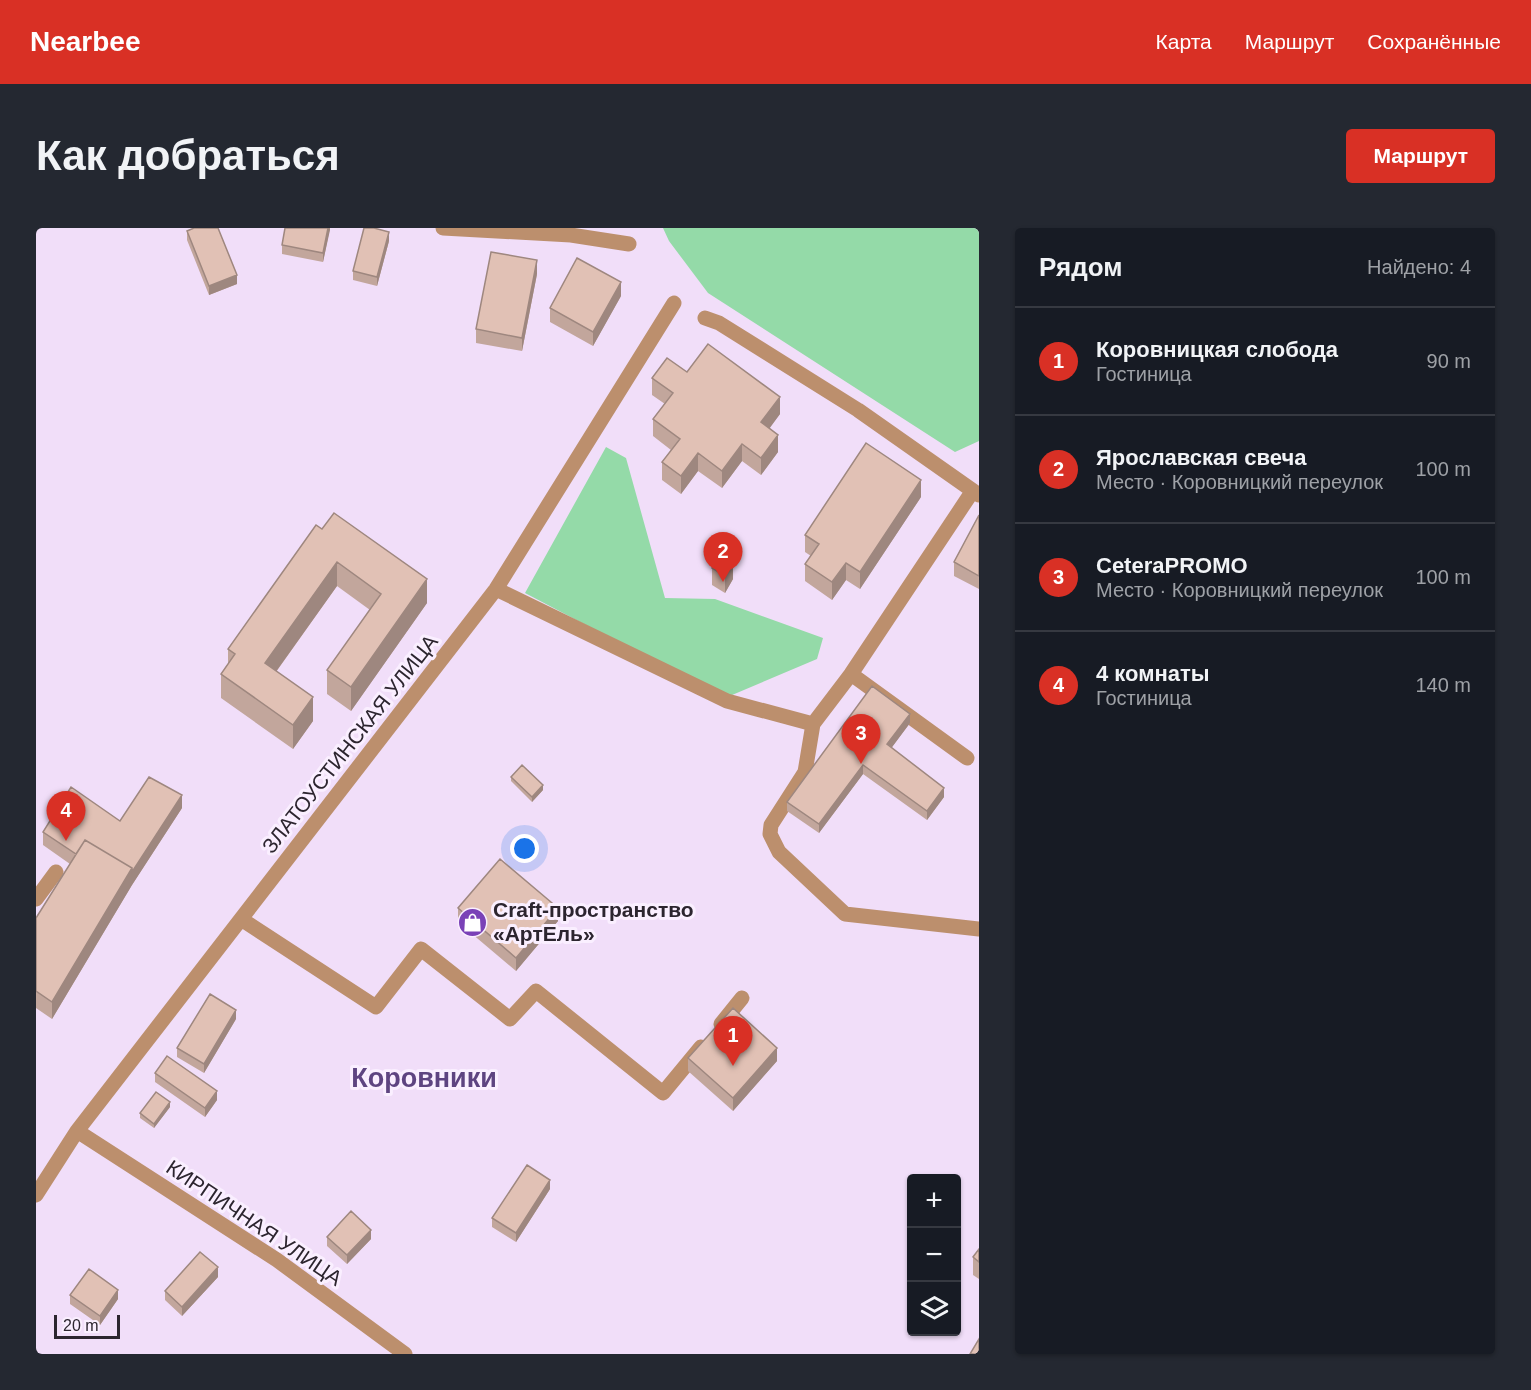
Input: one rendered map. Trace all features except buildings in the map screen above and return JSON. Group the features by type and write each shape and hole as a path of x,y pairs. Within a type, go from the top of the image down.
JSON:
{"street":[{"path":"443,228 571,235 629,244"},
{"name":"ЗЛАТОУСТИНСКАЯ УЛИЦА","path":"37,1188 77,1131 496,589 674,303"},
{"path":"705,318 719,323 858,410 975,493 851,674 813,724 806,772 771,825 770,834 779,852 844,914 979,929"},
{"path":"496,589 727,701 813,724"},
{"path":"851,674 967,758"},
{"path":"36,899 56,872"},
{"path":"241,919 376,1007 421,949 510,1019 536,991 663,1093 742,999"},
{"name":"КИРПИЧНАЯ УЛИЦА","path":"77,1131 277,1260 405,1354"}],"green space":[{"path":"663,228 979,228 979,441 955,452 708,293 669,241"},
{"path":"606,447 626,458 665,598 715,599 823,638 817,659 725,698 525,593"}],"place":[{"name":"Ярославская свеча","path":"723,582"},
{"name":"CeteraPROMO","path":"861,764"},
{"name":"4 комнаты","path":"66,841"},
{"name":"Craft-пространство «АртЕль»","path":"472,922"},
{"name":"Коровницкая слобода","path":"733,1066"}],"district":[{"name":"Коровники","path":"424,1078"}]}
